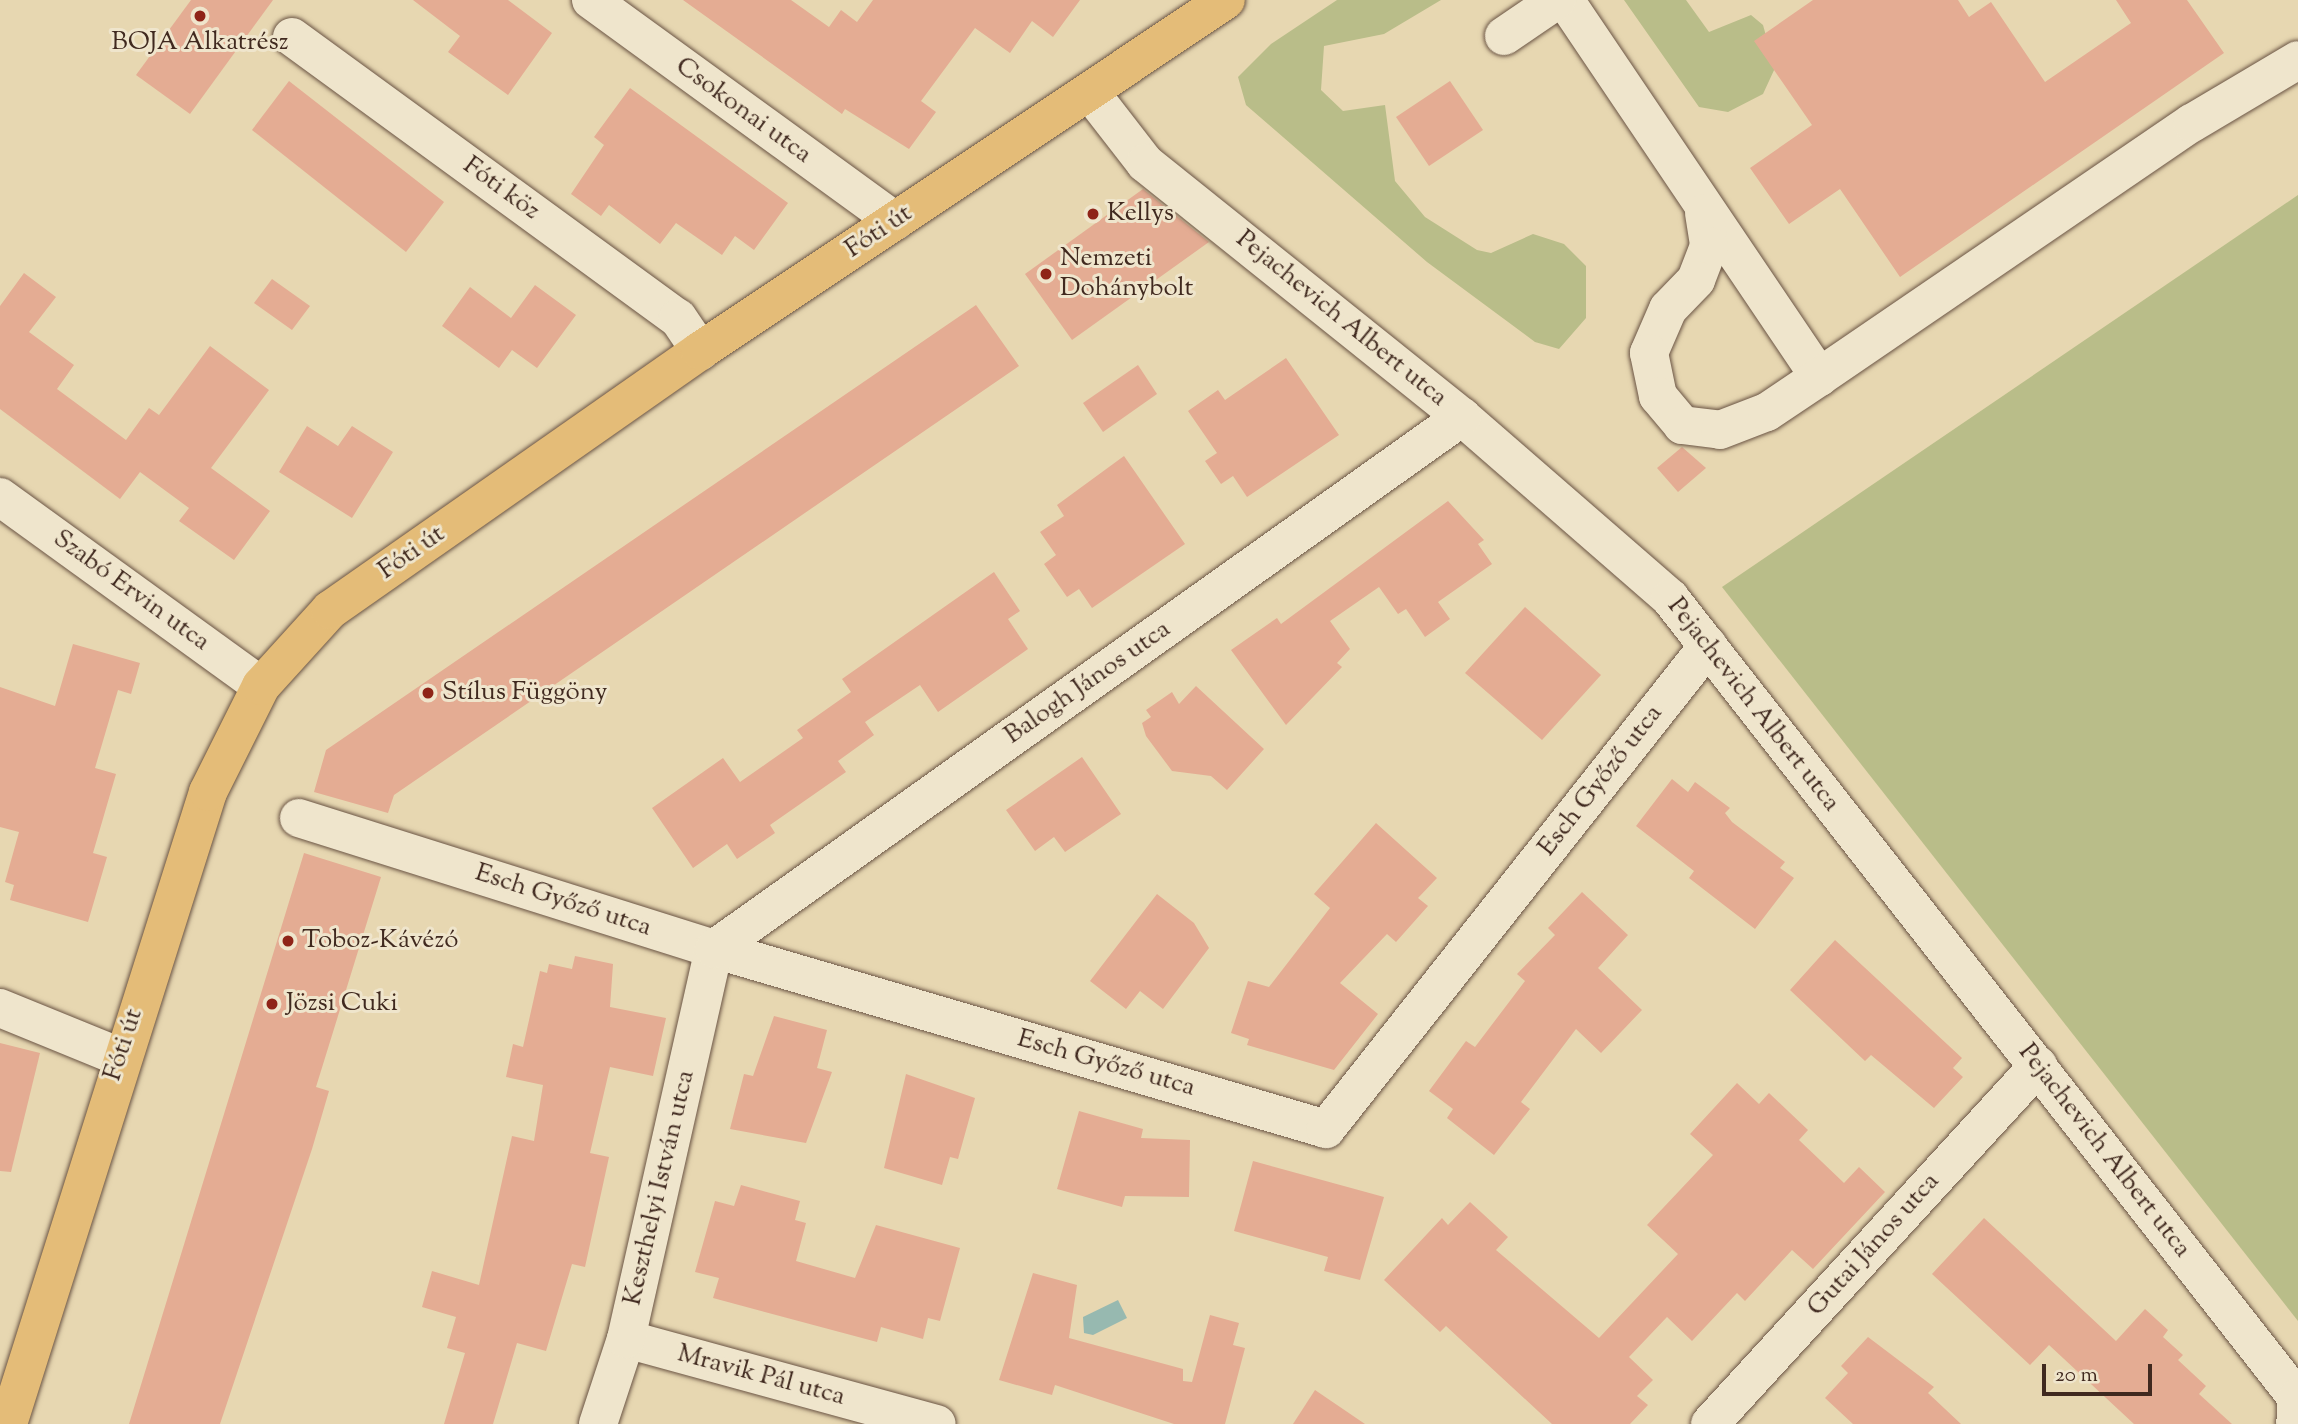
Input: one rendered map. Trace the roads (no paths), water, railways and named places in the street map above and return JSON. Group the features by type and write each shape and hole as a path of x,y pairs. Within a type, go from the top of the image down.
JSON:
{"main road":[{"name":"Fóti út","path":"8,1424 120,1057 208,792 261,686 330,610 700,351 1226,0"}],"street":[{"name":"Csokonai utca","path":"590,0 895,221"},
{"path":"1504,36 1557,0"},
{"path":"1565,0 1704,214 1819,377"},
{"name":"Fóti köz","path":"292,37 678,318 700,351"},
{"path":"1704,214 1705,257 1696,280 1668,309 1649,353 1658,396 1682,425 1720,430 1767,412 2192,122 2298,60"},
{"name":"Pejachevich Albert utca","path":"1090,92 1145,163 1462,417 1670,598 2297,1398 2295,1424"},
{"name":"Balogh János utca","path":"714,949 1462,417"},
{"name":"Szabó Ervin utca","path":"0,497 261,686"},
{"name":"Esch Győző utca","path":"299,818 714,949 1326,1129 1708,646"},
{"name":"Keszthelyi István utca","path":"598,1424 626,1339 714,949"},
{"path":"0,1008 120,1057"},
{"name":"Gutai János utca","path":"1710,1424 2038,1066"},
{"name":"Mravik Pál utca","path":"626,1339 937,1424"}],"water":[{"path":"1118,1300 1127,1318 1093,1335 1084,1333 1083,1317"}],"place":[{"name":"BOJA Alkatrész","path":"200,16"},
{"name":"Kellys","path":"1093,214"},
{"name":"Nemzeti Dohánybolt","path":"1046,274"},
{"name":"Stílus Függöny","path":"428,693"},
{"name":"Toboz-Kávézó","path":"288,941"},
{"name":"Jözsi Cuki","path":"272,1004"}]}
